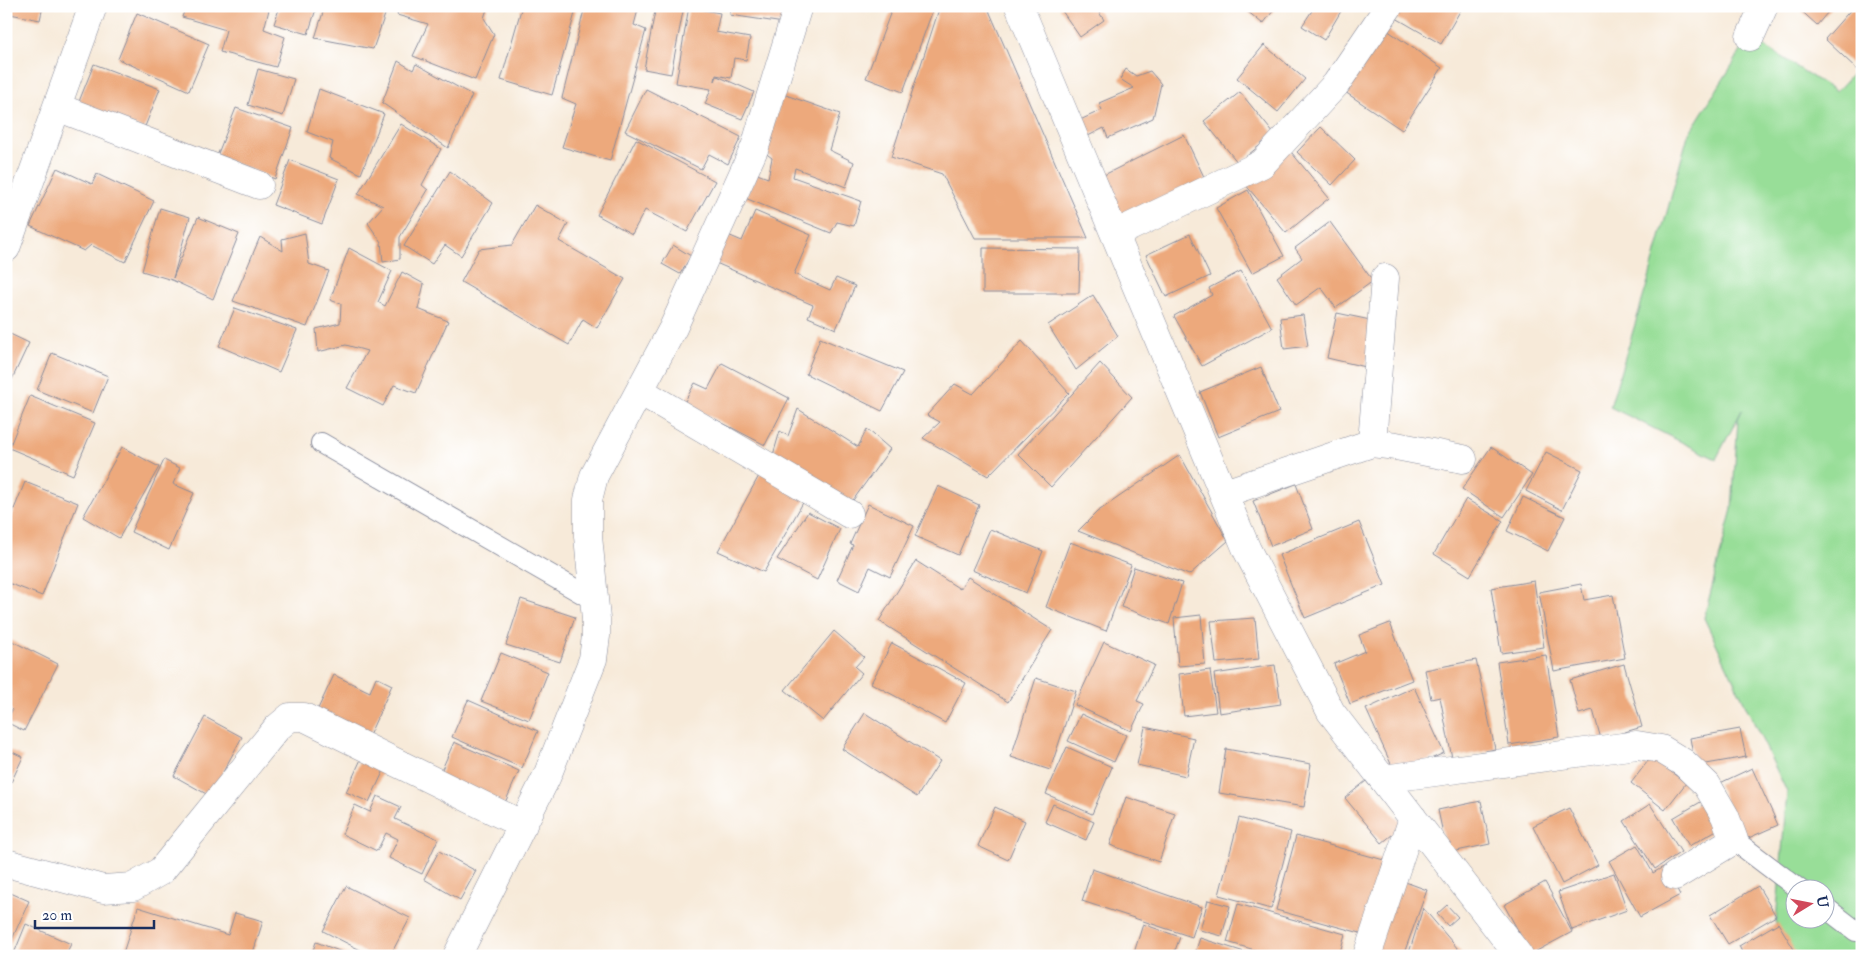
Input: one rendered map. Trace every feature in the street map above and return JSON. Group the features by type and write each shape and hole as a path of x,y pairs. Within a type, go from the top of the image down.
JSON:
{"street":[{"path":"6,248 93,6"},
{"path":"457,956 547,776 593,659 596,636 588,536 588,500 594,476 673,328 755,147 798,6"},
{"path":"1019,6 1225,493 1247,550 1331,712 1519,956"},
{"path":"1115,234 1262,164 1336,84 1389,6"},
{"path":"1750,37 1764,6"},
{"path":"57,107 259,185"},
{"path":"1372,443 1385,278"},
{"path":"640,391 849,514"},
{"path":"1225,493 1372,443 1463,458"},
{"path":"6,863 103,889 133,887 161,871 276,728 290,717 304,717 523,825"},
{"path":"1383,779 1637,745 1661,749 1684,763 1707,785 1725,816 1734,840 1675,876"},
{"path":"1367,956 1413,818"}],"lane":[{"path":"321,443 594,600"},
{"path":"1734,840 1787,880"},
{"path":"1836,916 1856,931"}],"green space":[{"path":"1750,37 1836,92 1862,63 1862,956 1773,956 1787,792 1704,618 1732,509 1738,419 1742,410 1716,459 1610,407 1649,278 1688,135"}],"building":[{"path":"11,6 43,6 40,20 10,14"},
{"path":"186,6 270,6 264,29 285,37 276,67 220,52 226,30 182,17"},
{"path":"280,6 317,6 308,34 274,24"},
{"path":"325,6 388,6 373,49 315,38"},
{"path":"400,6 488,6 484,18 494,34 475,80 413,56 428,24 397,15"},
{"path":"522,6 577,6 552,95 501,80"},
{"path":"585,6 639,6 634,25 646,30 610,161 562,147 576,104 562,98"},
{"path":"656,6 684,6 671,74 644,69"},
{"path":"689,6 705,6 704,10 720,13 716,32 750,38 746,60 734,58 731,78 716,75 715,81 717,76 754,92 742,119 705,104 711,89 676,83"},
{"path":"718,6 786,6 784,23 730,15 731,9"},
{"path":"893,6 934,7 903,92 866,78"},
{"path":"940,6 987,6 1088,238 975,238 942,174 891,157"},
{"path":"1063,6 1095,6 1104,20 1080,37 1060,8"},
{"path":"1241,6 1277,6 1263,24"},
{"path":"1315,6 1344,6 1324,40 1302,26"},
{"path":"1402,6 1463,6 1441,44 1396,18"},
{"path":"1796,6 1833,6 1817,25"},
{"path":"1854,6 1862,6 1862,70 1860,72 1825,39"},
{"path":"137,13 209,44 189,91 118,59"},
{"path":"1384,28 1442,68 1402,130 1342,90"},
{"path":"1264,45 1305,79 1278,112 1237,78"},
{"path":"398,61 413,70 416,64 472,95 448,148 382,103"},
{"path":"94,64 160,89 144,129 78,104"},
{"path":"258,69 294,79 283,116 248,105"},
{"path":"1126,69 1136,76 1150,71 1161,84 1153,118 1108,138 1104,128 1088,136 1080,120 1102,110 1099,103 1134,88 1120,79"},
{"path":"319,89 384,114 361,174 329,158 333,142 307,132"},
{"path":"646,89 741,137 728,164 709,154 701,169 625,131"},
{"path":"1240,92 1274,134 1238,163 1204,121"},
{"path":"783,94 840,114 829,150 854,162 846,187 795,168 793,177 861,201 854,226 837,222 831,233 745,198 757,174 768,178 772,158 764,152"},
{"path":"236,108 293,128 275,179 217,156"},
{"path":"401,124 441,149 422,185 428,190 400,237 400,259 383,262 381,242 368,223 383,206 358,194"},
{"path":"1321,127 1355,160 1332,185 1297,152"},
{"path":"1184,135 1206,181 1125,222 1102,176"},
{"path":"636,139 715,181 687,232 645,210 632,234 597,215"},
{"path":"1287,147 1329,198 1286,233 1244,183"},
{"path":"290,160 339,179 322,224 273,205"},
{"path":"57,168 92,184 97,174 154,201 125,262 91,245 84,251 30,226"},
{"path":"450,171 493,203 461,256 445,245 432,264 404,246"},
{"path":"1248,190 1284,256 1252,273 1216,208"},
{"path":"535,205 568,224 559,241 625,279 597,328 583,319 569,345 461,282 479,249 512,245"},
{"path":"160,208 190,217 173,278 198,217 239,234 213,299 172,280 142,271"},
{"path":"755,211 811,235 794,274 830,290 836,278 855,286 836,329 808,317 813,305 716,263 728,235 742,241"},
{"path":"1330,222 1373,281 1336,308 1321,287 1296,305 1277,277 1302,258 1295,248"},
{"path":"305,233 309,264 329,271 307,327 233,301 260,237 283,251 282,239"},
{"path":"1190,234 1210,276 1166,297 1146,255"},
{"path":"673,245 691,256 680,274 662,264"},
{"path":"349,248 392,271 378,302 385,306 402,272 424,284 418,309 448,321 416,393 394,385 383,406 347,388 367,351 346,345 318,352 316,329 340,323 341,304 330,300"},
{"path":"983,248 1080,249 1079,293 983,293"},
{"path":"1241,271 1272,328 1202,366 1174,316 1212,295 1209,288"},
{"path":"1093,295 1118,336 1076,370 1048,325"},
{"path":"235,308 297,330 279,372 219,346"},
{"path":"1337,313 1375,321 1366,367 1327,358"},
{"path":"1303,315 1308,346 1284,349 1280,318"},
{"path":"6,332 29,343 6,392"},
{"path":"820,338 903,372 882,411 806,374"},
{"path":"1022,341 1069,393 988,476 923,438 940,422 927,415 955,384 973,394"},
{"path":"52,353 108,376 93,413 37,390"},
{"path":"722,363 789,398 765,445 684,403 695,383 708,389"},
{"path":"1100,363 1132,397 1051,487 1018,454"},
{"path":"1261,367 1279,412 1218,437 1200,392"},
{"path":"30,396 95,423 73,475 9,448"},
{"path":"798,409 858,447 867,429 890,449 851,503 773,455 780,431 788,436"},
{"path":"122,447 159,467 119,538 83,517"},
{"path":"1491,447 1532,475 1504,517 1462,489"},
{"path":"1546,452 1582,470 1562,510 1526,491"},
{"path":"1180,455 1228,541 1189,575 1078,531 1097,512"},
{"path":"164,460 180,468 173,484 194,493 169,550 131,532"},
{"path":"761,472 805,499 764,572 718,551"},
{"path":"25,482 78,503 42,596 6,582 6,529"},
{"path":"1296,484 1313,529 1271,546 1253,501"},
{"path":"938,486 979,505 958,555 915,536"},
{"path":"1523,497 1565,517 1548,551 1507,531"},
{"path":"1466,499 1503,521 1470,576 1434,554"},
{"path":"868,504 914,526 890,577 870,567 859,591 837,580 853,545 850,544"},
{"path":"808,512 840,529 817,580 777,559"},
{"path":"1359,522 1385,585 1305,618 1279,555"},
{"path":"990,529 1043,551 1026,593 972,570"},
{"path":"1070,542 1131,565 1106,631 1046,607"},
{"path":"916,561 960,589 968,577 1052,630 1008,702 879,621"},
{"path":"1134,567 1182,583 1169,624 1121,607"},
{"path":"1534,581 1544,647 1501,653 1491,588"},
{"path":"1581,584 1584,600 1613,595 1625,658 1554,671 1539,592"},
{"path":"521,599 575,617 560,662 506,645"},
{"path":"1201,615 1205,664 1178,666 1174,618"},
{"path":"1255,618 1259,659 1216,663 1211,621"},
{"path":"1390,623 1412,680 1350,704 1334,664 1365,651 1359,635"},
{"path":"834,631 864,657 855,667 862,673 823,721 785,690"},
{"path":"6,638 58,664 24,731 6,722 12,710 6,707"},
{"path":"1104,642 1154,665 1137,701 1144,704 1131,731 1075,705"},
{"path":"892,643 966,683 945,723 871,683"},
{"path":"501,653 548,672 529,720 481,701"},
{"path":"1546,655 1559,737 1509,745 1497,662"},
{"path":"1476,660 1495,749 1452,758 1440,697 1431,699 1425,670"},
{"path":"1624,664 1642,727 1601,739 1593,710 1579,714 1570,680"},
{"path":"1275,665 1281,704 1219,713 1214,674"},
{"path":"1210,670 1216,712 1184,716 1179,674"},
{"path":"334,675 370,692 376,677 392,685 368,738 316,713"},
{"path":"1036,678 1076,691 1050,770 1011,757"},
{"path":"1414,687 1444,753 1396,775 1366,709"},
{"path":"468,700 538,731 522,768 452,737"},
{"path":"865,713 940,761 917,797 842,749"},
{"path":"1081,714 1126,735 1114,762 1068,741"},
{"path":"205,717 242,737 210,796 174,776"},
{"path":"1145,727 1194,738 1186,776 1137,765"},
{"path":"1740,729 1746,757 1695,766 1690,738"},
{"path":"454,742 519,771 504,805 439,776"},
{"path":"1067,747 1112,767 1092,814 1046,794"},
{"path":"6,749 23,757 6,793"},
{"path":"1226,749 1311,764 1304,807 1219,793"},
{"path":"362,757 385,768 369,802 346,792"},
{"path":"1651,757 1686,783 1665,810 1631,783"},
{"path":"1752,768 1778,825 1744,840 1718,784"},
{"path":"1366,781 1403,826 1382,843 1345,798"},
{"path":"377,796 401,807 395,819 438,839 422,874 389,858 398,839 386,833 377,851 342,834 355,805 370,812"},
{"path":"1126,797 1175,813 1159,862 1110,845"},
{"path":"1704,800 1720,828 1689,846 1673,818"},
{"path":"1481,801 1490,844 1447,853 1438,810"},
{"path":"1053,804 1094,822 1086,840 1045,822"},
{"path":"1650,804 1681,852 1655,869 1624,821"},
{"path":"995,807 1025,821 1008,860 978,846"},
{"path":"1569,808 1598,865 1562,884 1533,826"},
{"path":"1239,818 1291,832 1271,909 1219,895"},
{"path":"1296,836 1384,860 1364,934 1276,910"},
{"path":"1637,845 1653,873 1665,866 1680,895 1640,917 1609,861"},
{"path":"439,851 476,871 460,900 424,879"},
{"path":"1092,869 1202,907 1192,937 1082,901"},
{"path":"1614,873 1627,910 1572,930 1558,892"},
{"path":"1400,880 1427,890 1403,956 1372,956"},
{"path":"1545,882 1572,932 1531,954 1504,905"},
{"path":"346,886 410,918 390,956 372,956 323,931"},
{"path":"1758,886 1776,916 1728,944 1710,915"},
{"path":"6,891 29,901 6,953"},
{"path":"1208,900 1230,906 1222,936 1200,930"},
{"path":"1238,904 1345,934 1339,956 1276,956 1227,942"},
{"path":"1447,905 1458,917 1448,926 1437,914"},
{"path":"138,907 228,935 235,913 263,921 252,956 122,956"},
{"path":"1423,908 1464,956 1408,956"},
{"path":"1778,923 1798,956 1744,956 1739,946"},
{"path":"26,924 71,944 65,956 13,956"},
{"path":"1143,924 1180,937 1173,956 1133,956"},
{"path":"1200,938 1254,955 1254,956 1194,956"},
{"path":"316,942 352,956 311,956"}]}
